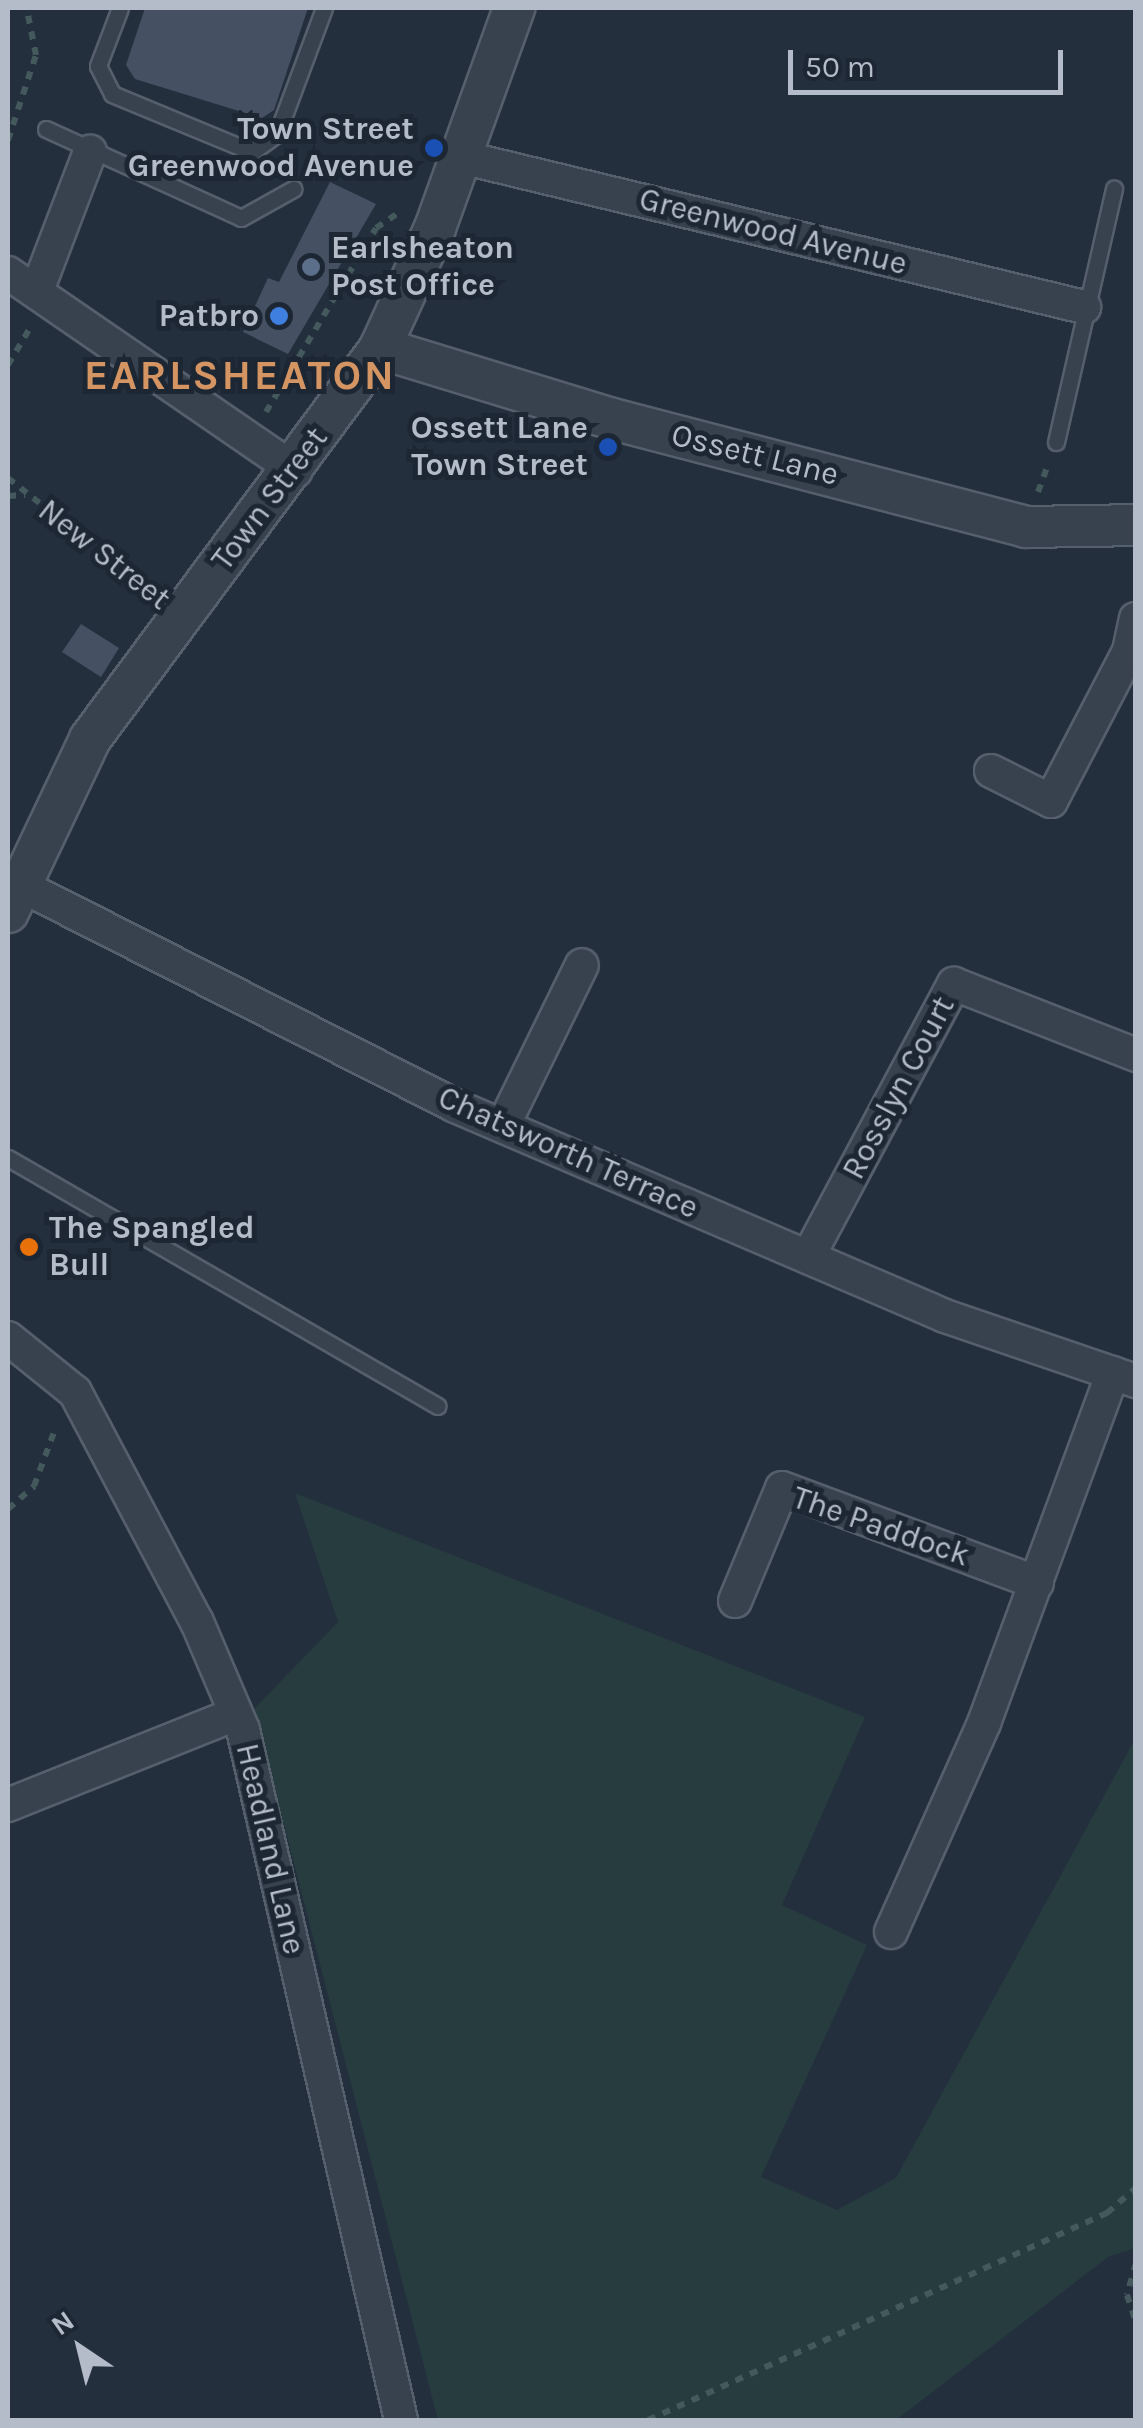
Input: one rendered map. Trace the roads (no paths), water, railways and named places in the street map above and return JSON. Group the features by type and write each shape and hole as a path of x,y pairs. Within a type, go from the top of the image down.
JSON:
{"street":[{"name":"Town Street","path":"13,898 90,739 296,471 380,348 458,166 514,8"},
{"path":"38,288 90,152"},
{"name":"Greenwood Avenue","path":"458,166 1084,307"},
{"path":"8,273 38,288 296,471"},
{"name":"Ossett Lane","path":"380,348 612,419 1026,526 1136,525"},
{"path":"991,771 1051,801 1129,651 1136,619"},
{"name":"Chatsworth Terrace","path":"13,898 503,1126 945,1316 1124,1377"},
{"path":"503,1126 582,965"},
{"name":"Rosslyn Court","path":"808,1257 954,984 1136,1055"},
{"name":"Headland Lane","path":"8,1338 64,1384 197,1622 236,1714 401,2420"},
{"path":"890,1932 984,1723 1037,1583 1124,1377"},
{"name":"The Paddock","path":"735,1601 782,1488 1037,1583"},
{"path":"8,1805 236,1714"}],"lane":[{"path":"120,8 98,66 112,94 252,152 276,134 324,8"},
{"path":"46,129 241,218 292,189"},
{"path":"1056,442 1114,189"},
{"path":"8,1158 438,1406"}],"place":[{"name":"Town Street Greenwood Avenue","path":"434,148"},
{"name":"Earlsheaton Post Office","path":"311,267"},
{"name":"Patbro","path":"279,316"},
{"name":"Ossett Lane Town Street","path":"608,447"},
{"name":"The Spangled Bull","path":"29,1247"}],"district":[{"name":"EARLSHEATON","path":"240,375"}]}
